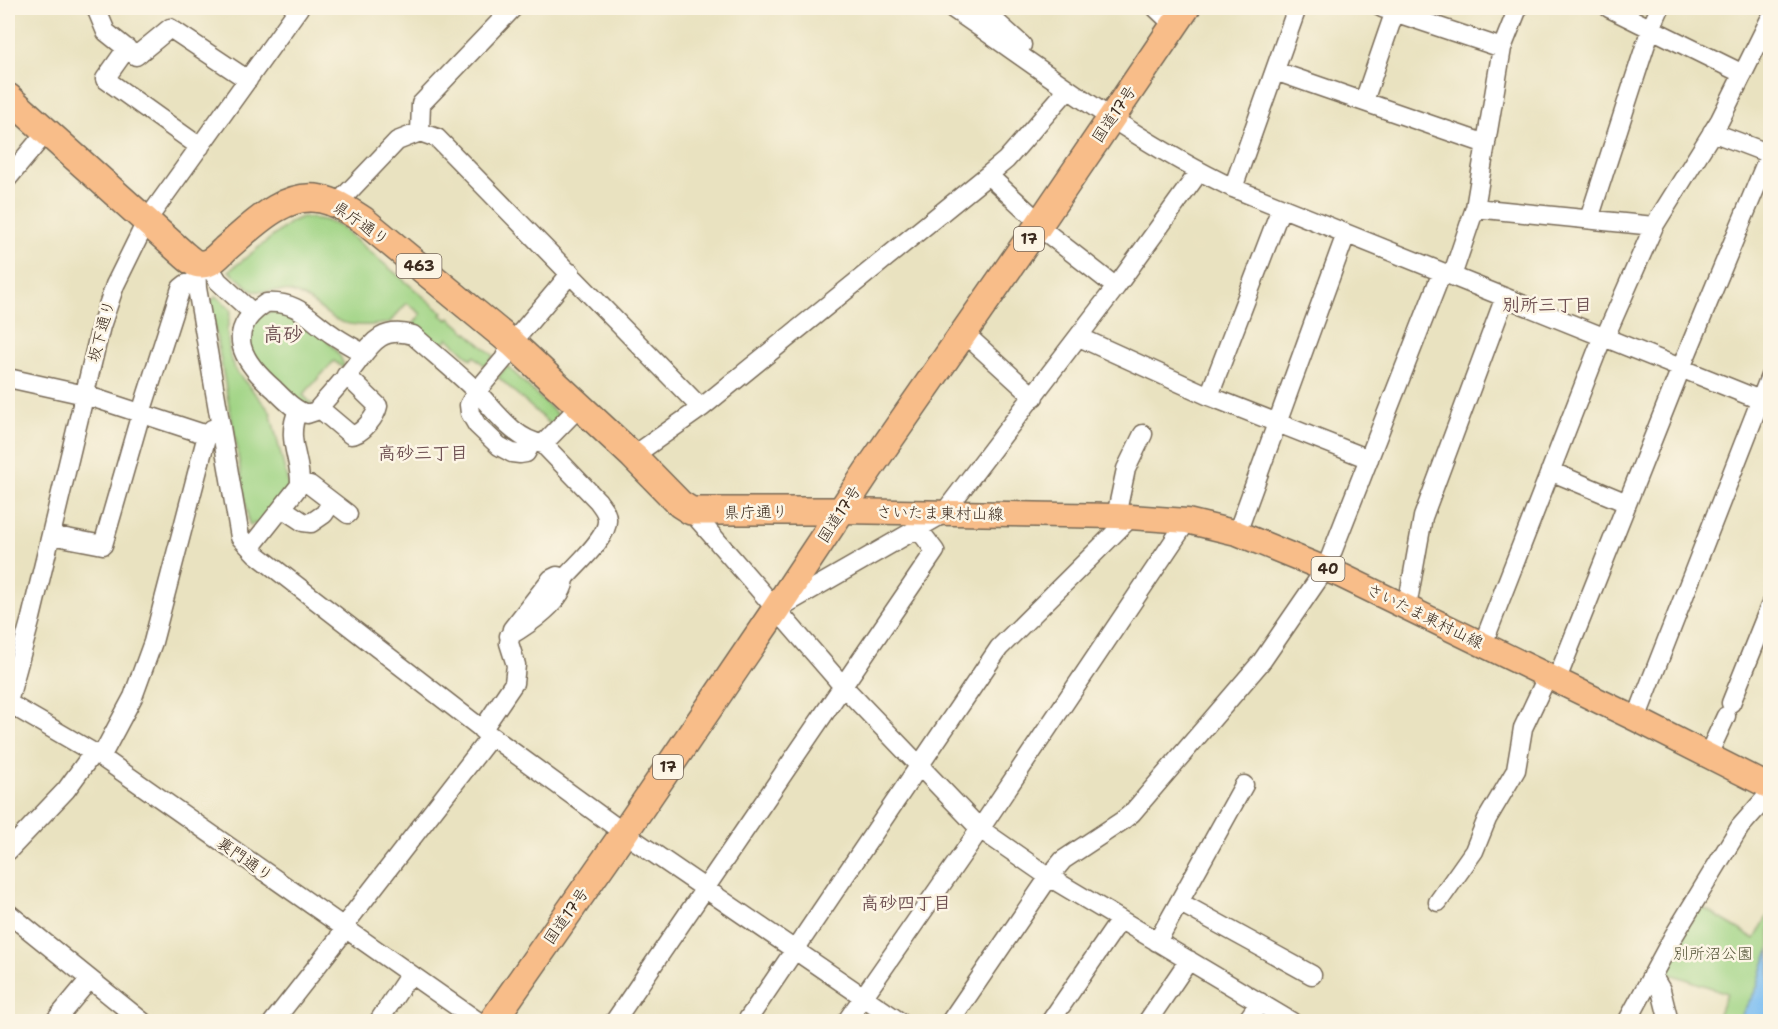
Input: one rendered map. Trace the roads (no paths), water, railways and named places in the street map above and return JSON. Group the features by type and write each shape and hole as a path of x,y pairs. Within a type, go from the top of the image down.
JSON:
{"highway":[{"name":"国道17号","path":"492,1022 624,833 1112,118 1172,13"},
{"path":"8,97 147,220 200,271"},
{"name":"県庁通り","path":"200,271 279,207 305,198 320,198 337,204 363,220 512,343 691,512 842,511"}],"main road":[{"name":"さいたま東村山線","path":"842,511 1123,516 1187,521 1237,533 1326,568 1636,718 1770,787"}],"street":[{"path":"96,8 106,32 136,56 170,28 248,80"},
{"path":"420,132 421,104 513,8"},
{"path":"952,8 1068,89 1199,172 1281,208 1766,402"},
{"path":"981,8 1068,89"},
{"path":"1233,188 1298,8"},
{"path":"950,1022 1063,860 1132,813 1262,661 1326,568 1369,459 1475,208 1502,48 1518,8"},
{"path":"1609,8 1743,74"},
{"path":"1589,219 1651,28 1660,8"},
{"name":"坂下通り","path":"8,702 31,618 107,304 147,220 248,80 293,9"},
{"path":"1364,102 1391,9 1502,48"},
{"path":"1483,644 1604,337 1654,226 1712,132 1770,19"},
{"path":"127,48 105,79 200,147"},
{"path":"1275,70 1486,144"},
{"path":"633,456 701,408 988,176 1006,160 1068,89"},
{"path":"8,178 47,131"},
{"path":"337,204 397,141 420,132 438,138 701,408"},
{"path":"1438,902 1474,851 1487,819 1516,770 1523,728 1552,677 1627,503 1770,153 1712,132"},
{"path":"776,609 943,514 1079,337 1199,172"},
{"path":"988,176 1039,225 1116,287"},
{"path":"1209,396 1281,208"},
{"path":"1475,208 1654,226"},
{"path":"1237,533 1346,234"},
{"path":"200,271 218,281 253,313"},
{"path":"51,535 104,545 141,413 181,288 200,271"},
{"path":"200,271 213,431 240,537 250,548 369,644 486,733 624,833 900,1022"},
{"path":"477,391 504,360 512,343 571,273"},
{"path":"1407,607 1423,517 1505,297"},
{"path":"273,1022 339,938 343,927 486,733 514,683 516,665 509,636 516,622 551,579 557,576 565,578 606,531 607,516 598,501 537,443 490,408 477,391 413,335 402,332 377,339 363,352 312,414 298,410 268,384 247,360 241,339 243,326 253,313 266,303 291,305 301,310 332,335 363,352"},
{"path":"964,333 1034,397"},
{"path":"1079,337 1209,396 1369,459"},
{"path":"319,408 351,435 356,435 373,417 378,406 346,375"},
{"path":"1636,718 1766,402 1770,376"},
{"path":"8,378 85,395 141,413 213,431"},
{"path":"537,443 580,406"},
{"path":"250,548 298,489 300,482 292,423 298,410"},
{"path":"8,850 97,755 134,697 153,642 213,431"},
{"path":"746,1022 999,648 1123,516 1126,470 1143,434"},
{"path":"1550,471 1627,503"},
{"path":"300,482 310,485 348,514"},
{"path":"282,508 303,522 311,523 324,514 332,502"},
{"path":"691,512 842,686 980,829 1049,877 1292,1022"},
{"path":"846,1022 980,829 1187,521"},
{"path":"614,1022 935,551 917,527"},
{"path":"1708,755 1770,606"},
{"name":"裏門通り","path":"8,702 97,755 479,1022"},
{"path":"1157,942 1244,785"},
{"path":"1627,1022 1652,975 1740,827 1770,793"},
{"path":"1179,902 1312,975"},
{"path":"8,913 143,1022"},
{"path":"1050,1022 1120,920"},
{"path":"1147,1022 1189,960"},
{"path":"378,1022 410,975"},
{"path":"1652,975 1661,990 1669,1022"},
{"path":"54,1022 89,980"},
{"path":"1246,1022 1260,1002"}],"water":[{"path":"1770,950 1770,1021 1739,1021 1757,987"}],"district":[{"name":"別所三丁目","path":"1547,305"},
{"name":"高砂","path":"283,334"},
{"name":"高砂三丁目","path":"423,453"},
{"name":"高砂四丁目","path":"906,903"}],"park label":[{"name":"別所沼公園","path":"1713,953"}]}
